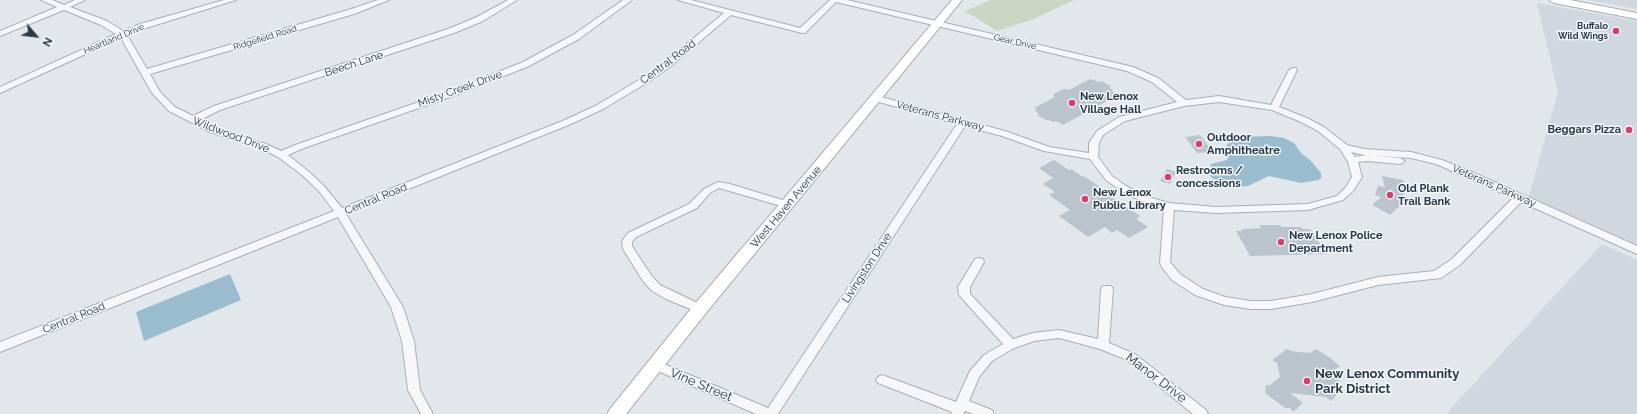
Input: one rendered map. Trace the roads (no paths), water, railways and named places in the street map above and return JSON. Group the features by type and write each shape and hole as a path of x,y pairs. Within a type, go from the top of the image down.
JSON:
{"street":[{"name":"Wildwood Drive","path":"46,0 104,23 122,34 130,43 156,94 172,109 213,130 262,146 281,155 305,173 321,188 341,213 397,307 408,341 414,390 427,414"},
{"path":"0,34 81,0"},
{"name":"Heartland Drive","path":"0,90 122,34 172,16 232,0"},
{"name":"Ridgefield Road","path":"144,73 351,12 385,0"},
{"name":"Beech Lane","path":"192,120 217,108 451,31 480,19 513,0"},
{"name":"Misty Creek Drive","path":"281,155 301,146 439,98 524,65 576,37 628,0"},
{"path":"682,0 802,31 834,0"},
{"name":"Gear Drive","path":"838,0 1130,69 1154,80 1184,103"},
{"name":"West Haven Avenue","path":"616,414 700,309 957,0"},
{"path":"1554,0 1637,16"},
{"name":"Central Road","path":"0,347 568,122 600,107 663,68 730,12"},
{"path":"1274,108 1293,70"},
{"name":"Veterans Parkway","path":"875,98 1005,134 1047,149 1093,154"},
{"name":"Veterans Parkway","path":"1219,100 1274,108 1321,129 1344,147 1353,162 1357,177 1350,189 1340,198 1321,205 1308,207 1216,210 1169,206 1142,198 1123,188 1109,178 1093,154 1094,143 1100,133 1112,124 1122,119 1184,103 1219,100"},
{"name":"Livingston Drive","path":"770,414 963,122"},
{"name":"Veterans Parkway","path":"1344,147 1364,152 1411,155 1439,162 1637,256"},
{"name":"Veterans Parkway","path":"1353,162 1367,158 1415,163 1453,174 1517,199 1637,250"},
{"path":"700,309 656,288 647,278 627,246 627,241 632,235 689,209 707,191 718,185 727,186 788,205"},
{"path":"1169,206 1165,263 1176,277 1199,292 1224,301 1251,305 1271,305 1312,298 1378,281 1437,274 1456,262 1517,199"},
{"path":"979,262 964,287 965,295 1011,345"},
{"path":"1104,345 1107,289"},
{"name":"Manor Drive","path":"959,409 974,374 988,358 1011,345 1033,338 1059,334 1104,345 1131,357 1202,414"},
{"name":"Vine Street","path":"655,365 770,414"},
{"path":"882,380 959,409 988,414"}],"water":[{"path":"1271,136 1284,138 1294,143 1301,153 1311,161 1321,173 1321,178 1319,180 1301,183 1269,176 1248,186 1236,187 1226,185 1212,178 1209,174 1211,164 1227,160 1230,153 1226,146 1232,140 1239,137"},
{"path":"230,274 241,300 144,341 136,312"}],"place":[{"name":"Buffalo Wild Wings","path":"1616,31"},
{"name":"New Lenox Village Hall","path":"1072,103"},
{"name":"Beggars Pizza","path":"1629,130"},
{"name":"Outdoor Amphitheatre","path":"1199,144"},
{"name":"Restrooms / concessions","path":"1168,177"},
{"name":"Old Plank Trail Bank","path":"1390,195"},
{"name":"New Lenox Public Library","path":"1085,199"},
{"name":"New Lenox Police Department","path":"1281,242"},
{"name":"New Lenox Community Park District","path":"1307,381"}]}
